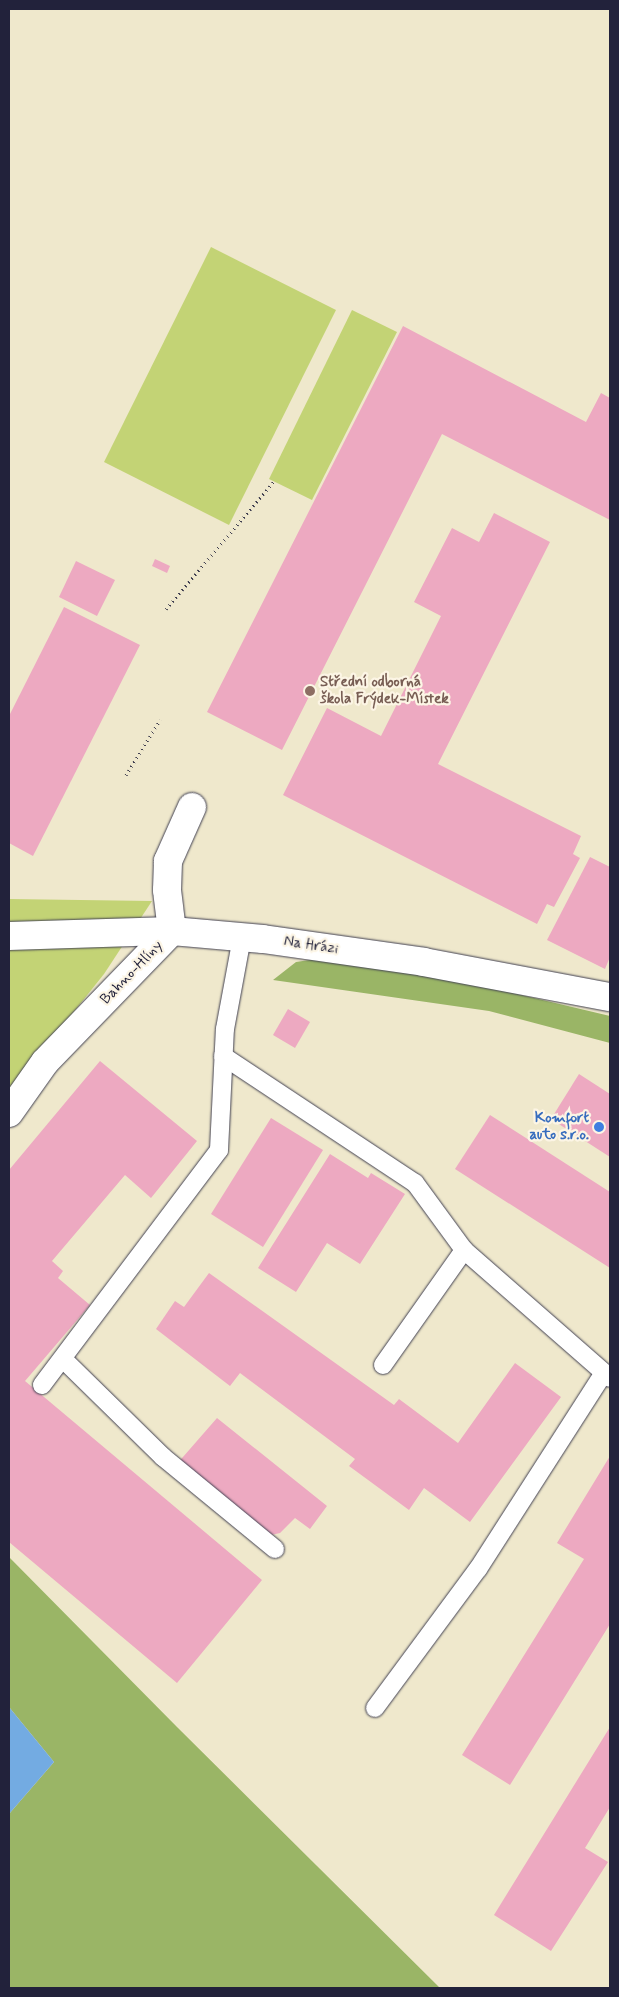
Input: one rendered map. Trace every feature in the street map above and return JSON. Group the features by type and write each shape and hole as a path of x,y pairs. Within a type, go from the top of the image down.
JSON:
{"street":[{"name":"Bahno-Hlíny","path":"9,1113 45,1062 172,931 167,890 168,860 192,807"},
{"name":"Na Hrázi","path":"9,936 172,931 242,937 424,962 610,997"}],"lane":[{"path":"42,1385 219,1150 225,1029 242,937"},
{"path":"224,1056 415,1183 464,1250 607,1376 478,1569 375,1708"},
{"path":"383,1365 464,1250"},
{"path":"62,1359 163,1458 274,1549"}],"path":[{"path":"166,609 274,481"},
{"path":"126,775 160,720"}],"green space":[{"path":"211,247 336,310 229,525 104,462"},
{"path":"352,310 397,332 312,500 269,479"},
{"path":"9,899 152,901 104,974 9,1093"},
{"path":"323,958 497,989 610,1016 610,1043 489,1011 273,980 296,962"},
{"path":"9,1557 440,1988 9,1988 9,1814 54,1762 9,1707"}],"water":[{"path":"9,1707 54,1762 9,1814"}],"building":[{"path":"403,326 586,422 601,393 610,398 610,520 442,434 282,750 207,712"},
{"path":"494,513 550,542 438,764 581,836 573,854 580,858 554,907 547,904 537,924 283,795 327,708 381,736 441,616 414,602 452,528 479,542"},
{"path":"155,559 170,566 167,573 152,566"},
{"path":"76,561 115,580 97,616 59,597"},
{"path":"64,607 140,645 33,856 9,843 9,716"},
{"path":"590,857 610,867 610,957 605,969 547,940"},
{"path":"288,1009 310,1022 295,1048 273,1035"},
{"path":"100,1061 197,1141 151,1198 125,1175 52,1261 63,1271 58,1278 90,1305 25,1381 262,1580 177,1683 9,1542 9,1170"},
{"path":"579,1074 610,1094 610,1157 551,1119"},
{"path":"490,1115 610,1192 610,1268 455,1169"},
{"path":"271,1118 323,1150 263,1247 211,1214"},
{"path":"330,1154 368,1178 371,1173 405,1194 360,1264 327,1243 296,1292 258,1268"},
{"path":"209,1273 394,1405 399,1399 458,1443 515,1363 561,1397 470,1522 424,1488 409,1510 349,1466 355,1459 240,1373 230,1386 156,1329 175,1301 184,1307"},
{"path":"217,1418 327,1506 310,1529 295,1518 280,1533 267,1536 176,1465"},
{"path":"610,1456 610,1624 510,1785 462,1755 584,1559 557,1543"},
{"path":"610,1727 610,1807 585,1848 608,1862 551,1951 494,1915"}],"place":[{"name":"Střední odborná škola Frýdek-Místek","path":"310,691"},
{"name":"Komfort auto s.r.o.","path":"599,1127"}]}
